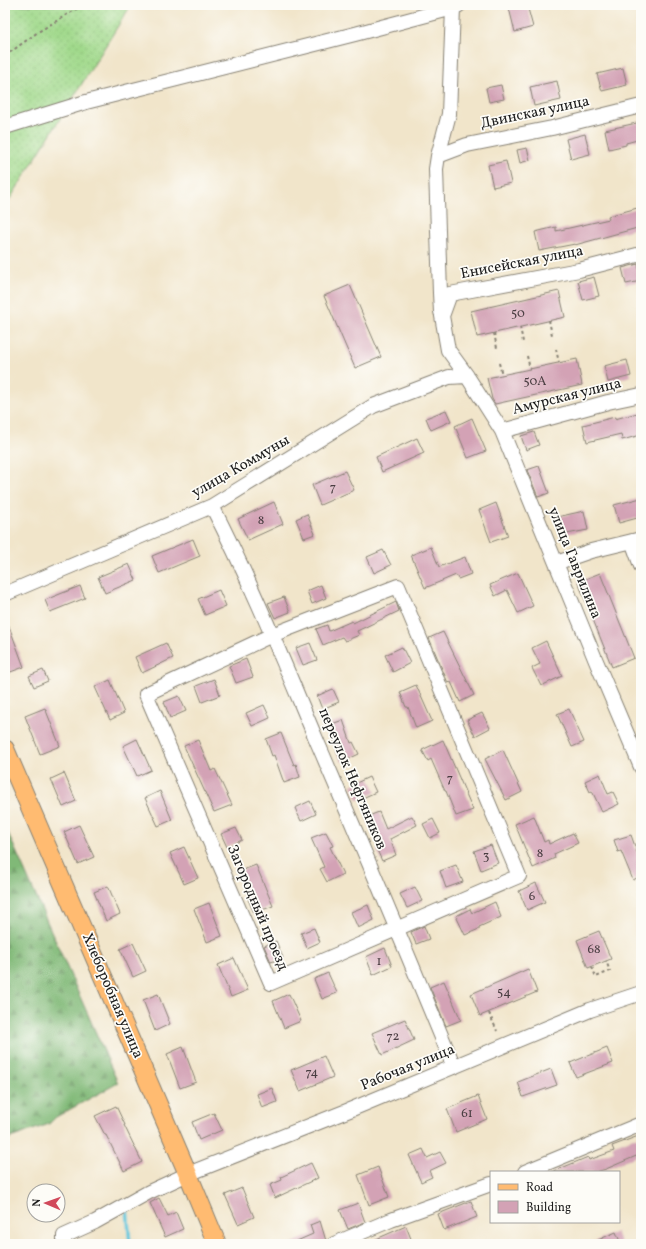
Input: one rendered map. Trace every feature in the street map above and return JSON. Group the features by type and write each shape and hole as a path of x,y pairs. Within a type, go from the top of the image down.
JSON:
{"main road":[{"name":"Хлеборобная улица","path":"5,749 217,1244"}],"street":[{"path":"5,127 86,102 355,34 456,6 448,114 436,169 442,316"},
{"name":"Двинская улица","path":"438,156 467,145 552,128 641,106"},
{"name":"Енисейская улица","path":"467,376 448,350 442,316 450,294 579,270 641,254"},
{"name":"улица Гаврилина","path":"467,376 502,431 641,767"},
{"name":"улица Коммуны","path":"5,594 212,506 373,406 449,377 467,376"},
{"name":"Амурская улица","path":"502,431 608,402 641,395"},
{"name":"переулок Нефтяников","path":"212,506 228,537 272,635 397,928 454,1067"},
{"path":"556,563 591,551 636,540 641,566"},
{"name":"Загородный проезд","path":"398,586 519,876 271,984 146,694 272,635 398,586"},
{"name":"Рабочая улица","path":"64,1244 64,1236 95,1222 149,1192 188,1174 352,1109 590,1010 641,993"},
{"path":"527,1171 641,1124"},
{"path":"334,1244 391,1220 490,1184"}],"path":[{"path":"5,56 38,32 83,5"},
{"path":"549,320 552,335"},
{"path":"520,327 523,342"},
{"path":"494,333 497,348"},
{"path":"556,349 559,363"},
{"path":"527,356 530,369"},
{"path":"499,363 502,375"},
{"path":"592,967 596,977 610,972 606,961"},
{"path":"489,1012 497,1031"}],"green space":[{"path":"5,5 131,5 5,207"},
{"path":"5,826 118,1083 56,1117 49,1124 5,1140"}],"building":[{"path":"527,5 533,27 515,32 509,8"},
{"path":"623,68 627,85 602,91 597,74"},
{"path":"557,81 561,100 534,106 530,87"},
{"path":"501,85 504,99 489,102 486,88"},
{"path":"641,122 641,139 626,143 626,145 609,149 605,130"},
{"path":"585,134 590,154 571,159 566,139"},
{"path":"527,148 530,160 520,163 517,150"},
{"path":"506,161 511,183 493,187 488,165"},
{"path":"641,207 641,227 575,245 539,251 535,232 556,227 556,231 609,219 608,216"},
{"path":"638,264 641,281 626,284 622,268"},
{"path":"594,277 599,296 583,300 578,281"},
{"path":"350,285 381,357 355,368 324,296"},
{"path":"559,291 565,317 477,337 471,311"},
{"path":"577,359 582,385 495,404 492,399 487,378"},
{"path":"627,360 631,376 608,382 604,366"},
{"path":"446,410 451,421 431,430 426,418"},
{"path":"641,412 641,435 622,440 621,434 587,442 583,425"},
{"path":"472,418 486,451 468,458 455,426"},
{"path":"534,432 539,445 526,450 521,436"},
{"path":"417,438 424,453 382,472 376,457"},
{"path":"539,466 549,493 538,497 527,470"},
{"path":"345,471 354,490 320,505 312,485"},
{"path":"641,498 641,517 619,523 614,505"},
{"path":"274,502 283,524 248,540 238,519"},
{"path":"496,503 508,536 491,542 479,510"},
{"path":"584,511 588,530 561,535 557,517"},
{"path":"307,514 315,534 304,538 296,519"},
{"path":"193,539 200,556 159,573 152,556"},
{"path":"431,547 439,567 465,557 471,574 458,579 456,575 425,588 411,555"},
{"path":"383,550 391,565 374,573 367,557"},
{"path":"129,564 136,580 105,593 98,577"},
{"path":"518,573 533,606 518,613 507,590 495,596 490,585"},
{"path":"600,573 634,658 612,667 578,582"},
{"path":"321,585 326,598 312,604 307,591"},
{"path":"80,586 85,598 50,612 45,600"},
{"path":"219,590 226,606 205,615 198,599"},
{"path":"284,597 290,612 275,618 268,603"},
{"path":"396,602 399,611 357,631 359,635 345,641 342,637 323,645 316,629 327,625 329,631 352,621 353,623"},
{"path":"5,618 24,667 5,674"},
{"path":"443,632 474,695 460,702 451,682 448,683 429,638"},
{"path":"546,641 562,676 541,686 532,668 540,664 532,648"},
{"path":"166,643 173,658 142,673 135,657"},
{"path":"310,643 317,660 303,665 296,648"},
{"path":"402,647 410,663 393,672 385,655"},
{"path":"246,659 253,677 236,683 229,666"},
{"path":"43,670 48,681 34,687 29,676"},
{"path":"214,679 220,695 202,702 196,686"},
{"path":"110,680 124,713 110,720 95,687"},
{"path":"416,685 432,721 416,728 408,707 406,707 400,692"},
{"path":"333,689 339,702 322,709 317,696"},
{"path":"179,696 186,711 170,718 164,702"},
{"path":"264,705 270,718 252,726 246,713"},
{"path":"45,708 60,746 40,754 25,716"},
{"path":"569,709 584,742 572,747 557,714"},
{"path":"482,713 490,728 475,736 467,720"},
{"path":"343,720 351,743 353,742 359,754 342,762 336,750 329,725"},
{"path":"281,733 294,765 296,764 300,777 284,783 274,755 272,756 266,739"},
{"path":"137,739 151,770 137,776 123,746"},
{"path":"198,740 211,771 215,769 232,805 214,812 184,746"},
{"path":"443,740 473,810 456,816 431,759 428,761 422,750"},
{"path":"503,750 522,792 506,800 485,759"},
{"path":"64,773 76,801 63,807 51,779"},
{"path":"600,774 608,794 613,792 619,804 602,812 592,791 590,792 585,781"},
{"path":"369,777 376,792 358,800 352,785"},
{"path":"160,791 172,820 158,826 145,798"},
{"path":"310,801 316,814 301,821 295,808"},
{"path":"379,812 386,829 412,816 417,825 390,839 396,855 382,861 377,850 380,849 366,817"},
{"path":"534,816 544,842 548,840 549,844 573,833 578,843 554,854 555,858 533,868 515,824"},
{"path":"433,819 440,833 430,838 423,824"},
{"path":"79,825 94,857 78,864 64,832"},
{"path":"236,828 242,840 227,847 221,834"},
{"path":"326,832 333,846 330,847 343,874 327,882 320,869 324,867 311,838"},
{"path":"631,835 638,855 641,854 641,876 633,880 621,851 618,852 614,840"},
{"path":"491,845 498,863 481,870 474,851"},
{"path":"184,847 198,878 184,884 170,853"},
{"path":"256,865 273,906 254,913 248,899 251,897 240,871"},
{"path":"456,865 463,882 446,888 440,871"},
{"path":"536,883 545,902 527,910 519,891"},
{"path":"108,886 120,914 106,921 94,892"},
{"path":"415,887 422,901 407,908 400,894"},
{"path":"495,902 501,917 465,935 456,916 470,909 472,913"},
{"path":"209,903 222,936 207,942 194,909"},
{"path":"368,905 374,920 358,928 351,912"},
{"path":"424,926 429,939 416,944 411,932"},
{"path":"314,928 320,942 307,948 301,933"},
{"path":"599,931 611,959 588,968 577,940"},
{"path":"276,941 283,958 271,962 264,946"},
{"path":"133,943 146,971 133,977 120,949"},
{"path":"385,948 392,966 373,975 366,957"},
{"path":"234,958 248,990 231,997 218,965"},
{"path":"528,969 537,992 480,1016 471,994"},
{"path":"328,973 337,993 322,999 314,979"},
{"path":"444,981 461,1020 446,1026 430,987"},
{"path":"158,994 170,1024 155,1031 143,1000"},
{"path":"289,994 301,1021 284,1028 273,1001"},
{"path":"405,1019 414,1040 382,1055 372,1033"},
{"path":"183,1047 196,1082 180,1088 167,1054"},
{"path":"607,1048 613,1063 576,1077 570,1063"},
{"path":"324,1056 333,1077 300,1091 291,1070"},
{"path":"551,1069 557,1085 523,1097 518,1082"},
{"path":"272,1088 277,1102 262,1108 257,1094"},
{"path":"478,1096 487,1119 456,1132 447,1109"},
{"path":"116,1106 142,1162 124,1171 95,1116"},
{"path":"214,1113 222,1130 199,1140 192,1122"},
{"path":"641,1135 641,1154 606,1169 599,1171 554,1171 588,1157 589,1160 614,1151 612,1146"},
{"path":"423,1149 427,1158 440,1152 446,1163 429,1171 432,1177 421,1182 409,1155"},
{"path":"311,1163 318,1178 275,1198 270,1185 282,1180 281,1177"},
{"path":"378,1167 389,1197 369,1205 358,1175"},
{"path":"242,1188 254,1217 238,1224 225,1195"},
{"path":"159,1198 168,1216 176,1212 183,1229 165,1237 150,1203"},
{"path":"471,1201 477,1217 444,1230 438,1214"},
{"path":"358,1203 365,1222 348,1229 340,1210"},
{"path":"320,1221 326,1241 317,1244 290,1244 313,1234 310,1225"},
{"path":"406,1226 413,1244 365,1244"},
{"path":"616,1232 621,1244 589,1244"}],"waterway":[{"path":"127,1209 130,1244"}]}
